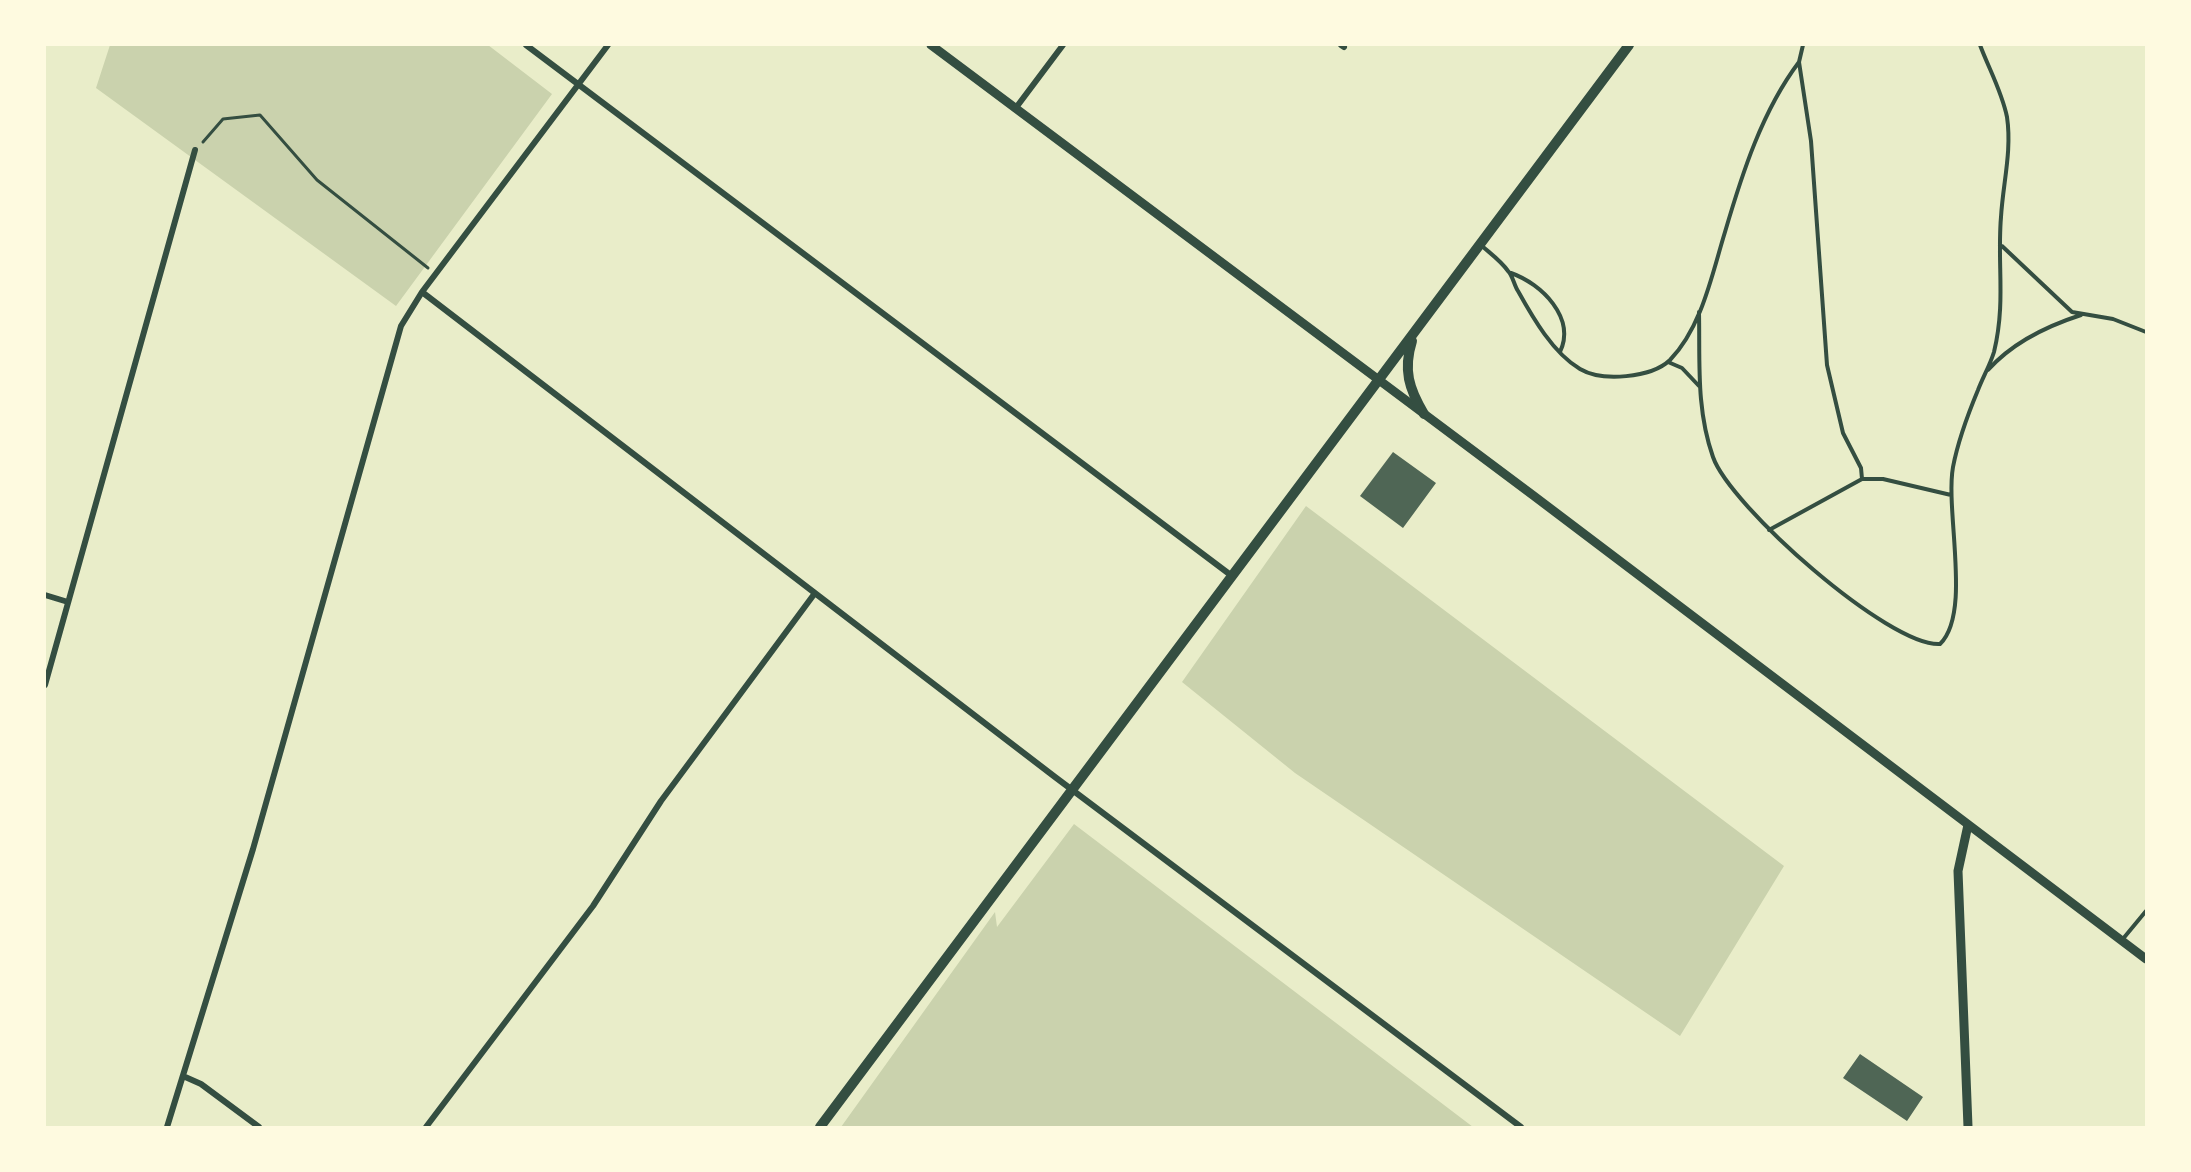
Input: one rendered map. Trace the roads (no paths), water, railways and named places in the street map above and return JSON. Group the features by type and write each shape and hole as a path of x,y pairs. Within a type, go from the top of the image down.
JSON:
{"main road":[{"path":"820,1127 1629,45"},
{"path":"1414,334 1407,357 1407,377 1413,396 1424,414"}],"street":[{"path":"526,45 1233,576"},
{"path":"166,1127 256,838 397,338 407,315 422,292 608,45"},
{"path":"931,45 2146,959"},
{"path":"1015,109 1063,45"},
{"path":"45,686 195,150"},
{"path":"422,292 1073,790 1521,1127"},
{"path":"426,1127 593,906 661,801 815,593"},
{"path":"45,596 68,602"},
{"path":"1968,825 1958,871 1968,1127"},
{"path":"183,1076 201,1084 258,1127"}],"lane":[{"path":"1803,45 1799,62 1811,141 1827,365 1843,432 1861,468 1862,479"},
{"path":"1699,312 1699,386 1702,417 1713,459 1728,485 1769,530 1816,572 1897,630 1929,645 1940,644 1947,637 1953,623 1955,603 1951,495 1953,468 1961,436 1993,356 2000,313 2000,219 2009,135 1999,90 1980,45"},
{"path":"1510,273 1517,290 1560,352 1580,369 1605,377 1648,371 1668,362 1699,312 1753,150 1783,83 1799,62"},
{"path":"1480,245 1510,273 1532,282 1556,308 1564,330 1565,342 1560,352"},
{"path":"2001,245 2061,304 2082,315 2113,320 2146,332"},
{"path":"1985,373 1997,360 2050,326 2082,315"},
{"path":"1668,362 1682,368 1699,386"},
{"path":"1769,530 1836,491 1862,479 1883,479 1951,495"},
{"path":"2122,941 2146,911"}]}
